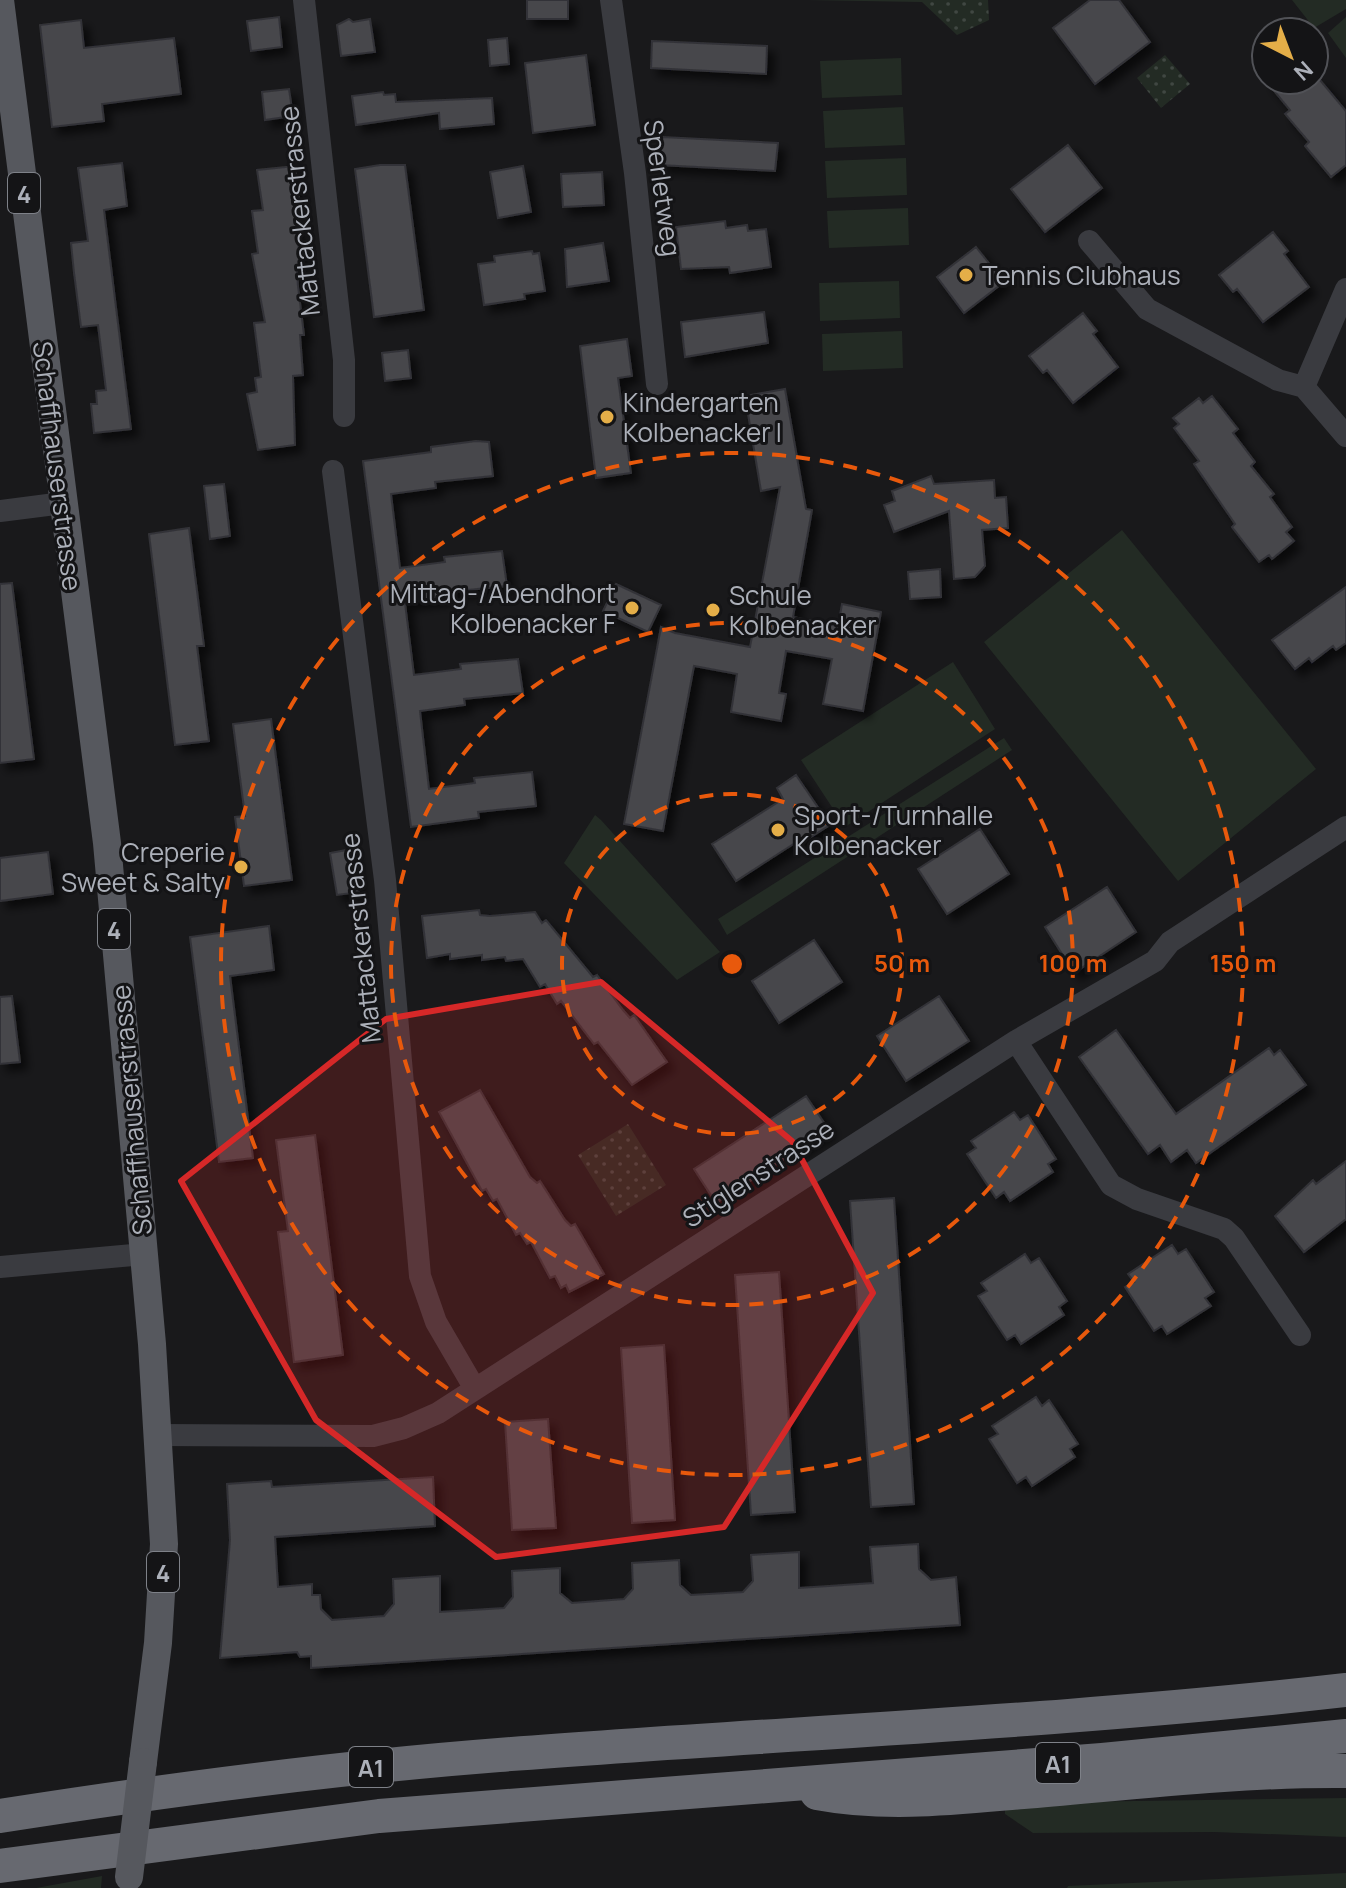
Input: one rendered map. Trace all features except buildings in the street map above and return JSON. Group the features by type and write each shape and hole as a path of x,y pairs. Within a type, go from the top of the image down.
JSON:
{"highway":[{"path":"1265,1698 1346,1678"},
{"name":"A1","path":"0,1816 161,1791 374,1766 1099,1714 1346,1690"},
{"name":"A1","path":"0,1866 379,1816 1102,1760 1346,1736"},
{"path":"769,1784 862,1802 909,1801 1258,1773 1346,1771"}],"main road":[{"name":"Schaffhauserstrasse","path":"0,0 107,843 158,1435 164,1544 158,1643 128,1883"}],"street":[{"name":"Mattackerstrasse","path":"304,0 344,360 344,416"},
{"name":"Sperletweg","path":"611,0 635,173 657,384"},
{"path":"1089,241 1147,309 1278,380 1304,387 1346,436"},
{"path":"1304,387 1346,289"},
{"name":"Mattackerstrasse","path":"333,471 385,880 420,1276 436,1322 475,1389"},
{"path":"0,511 63,503"},
{"name":"Stiglenstrasse","path":"158,1435 373,1436 404,1428 438,1413 1016,1041 1155,961 1170,942 1346,827"},
{"path":"1016,1041 1111,1185 1137,1199 1224,1229 1234,1238 1300,1335"},
{"path":"0,1267 144,1254"}],"highlighted area":[{"path":"601,982 792,1141 873,1293 724,1527 496,1557 316,1420 181,1181 386,1019"}],"shaded area":[{"path":"808,0 988,0 989,20 957,35 922,2"},
{"path":"1292,0 1346,0 1346,9 1330,18 1330,16 1305,16"},
{"path":"1346,17 1346,58 1330,36 1330,31"},
{"path":"1165,55 1190,84 1161,108 1137,78"},
{"path":"901,58 902,95 822,98 820,61"},
{"path":"903,107 905,145 825,148 823,111"},
{"path":"906,158 907,195 827,198 825,161"},
{"path":"908,208 909,245 829,248 827,211"},
{"path":"899,281 900,318 820,321 819,283"},
{"path":"902,331 903,368 823,371 822,334"},
{"path":"1122,530 1316,769 1178,881 984,642"},
{"path":"953,662 995,729 845,827 801,760"},
{"path":"1004,738 1012,750 727,935 718,919"},
{"path":"595,815 720,952 677,980 564,863"},
{"path":"628,1124 666,1185 616,1216 578,1155"},
{"path":"1346,1798 1346,1837 1214,1832 1033,1833 1005,1814 1005,1803"},
{"path":"1346,1873 1346,1888 1067,1888 1068,1886"},
{"path":"102,1876 101,1888 36,1888"}],"place":[{"name":"Tennis Clubhaus","path":"966,275"},
{"name":"Kindergarten Kolbenacker I","path":"607,417"},
{"name":"Mittag-/Abendhort Kolbenacker F","path":"632,608"},
{"name":"Schule Kolbenacker","path":"713,610"},
{"name":"Sport-/Turnhalle Kolbenacker","path":"778,830"},
{"name":"Creperie Sweet & Salty","path":"241,867"}]}
